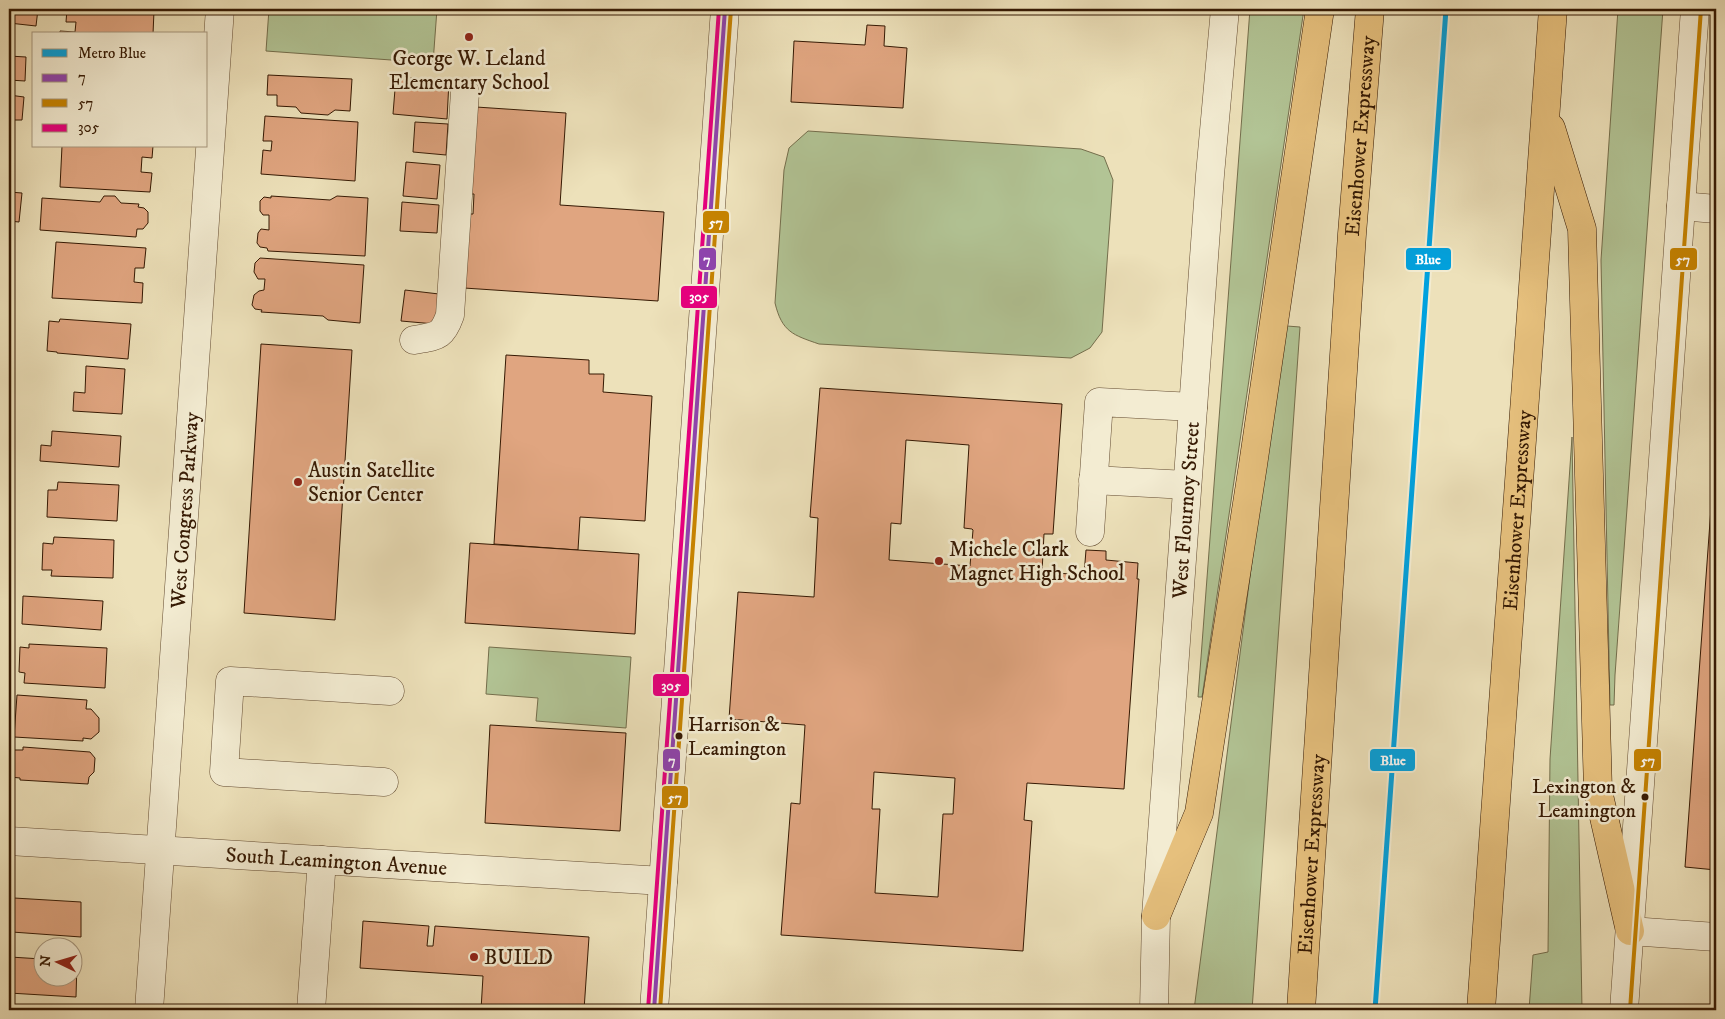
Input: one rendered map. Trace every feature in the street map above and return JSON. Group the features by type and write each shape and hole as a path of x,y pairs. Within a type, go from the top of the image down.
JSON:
{"highway":[{"path":"1156,916 1199,813 1320,9"},
{"name":"Eisenhower Expressway","path":"1300,1010 1352,234 1370,9"},
{"name":"Eisenhower Expressway","path":"1481,1010 1553,9"},
{"path":"1546,113 1582,229 1598,791 1630,931"}],"street":[{"name":"West Congress Parkway","path":"149,1010 220,9"},
{"path":"654,1010 725,9"},
{"name":"West Flournoy Street","path":"1154,1010 1156,916 1210,176 1225,9"},
{"path":"1624,1010 1695,9"},
{"path":"414,340 436,336 446,328 450,315 465,92"},
{"path":"1681,206 1716,209"},
{"path":"1090,532 1099,402 1193,407"},
{"path":"1093,480 1187,485"},
{"path":"384,782 224,772 230,681 390,691"},
{"name":"South Leamington Avenue","path":"9,841 663,881"},
{"path":"311,1010 322,860"},
{"path":"1630,931 1716,937"}],"green space":[{"path":"269,9 437,9 433,63 266,51"},
{"path":"1250,9 1304,9 1202,697 1198,697"},
{"path":"1618,9 1663,9 1614,705 1610,705 1601,260"},
{"path":"808,131 1081,149 1104,157 1113,180 1102,332 1090,348 1071,358 819,344 795,335 781,320 775,303 784,170 789,148"},
{"path":"1287,326 1300,327 1252,1010 1194,1010 1256,530"},
{"path":"1572,437 1582,1010 1529,1010 1533,955 1548,952 1550,759"},
{"path":"489,647 631,657 626,728 536,721 538,698 486,694"}],"building":[{"path":"9,9 38,9 36,26 9,23"},
{"path":"67,9 154,11 153,32 75,32 76,22 66,22"},
{"path":"867,25 885,26 884,46 907,48 903,108 791,102 794,41 865,45"},
{"path":"9,56 26,57 25,81 9,80"},
{"path":"268,75 352,79 350,111 335,110 328,115 301,113 296,107 277,106 277,95 267,95"},
{"path":"396,77 449,81 447,119 393,114"},
{"path":"9,95 24,97 22,120 9,120"},
{"path":"476,107 566,113 560,205 664,212 658,301 464,288 469,214 473,214 474,194 470,194"},
{"path":"265,116 358,122 355,181 261,174 263,150 271,151 272,141 263,141"},
{"path":"415,122 448,124 446,155 413,152"},
{"path":"62,148 153,148 152,158 142,157 141,172 152,173 150,192 60,187"},
{"path":"406,162 440,165 437,199 403,196"},
{"path":"9,192 22,193 19,222 9,221"},
{"path":"104,196 115,196 121,203 139,204 138,207 144,208 148,212 148,223 143,229 137,229 136,237 40,230 42,198 100,202"},
{"path":"271,196 330,200 337,196 368,198 365,256 268,251 267,248 260,247 257,243 258,233 261,229 269,230 269,215 263,215 260,211 260,201 264,197 271,198"},
{"path":"402,202 439,205 437,233 400,231"},
{"path":"56,242 146,248 144,268 135,268 134,282 143,283 142,303 52,298"},
{"path":"260,258 364,265 360,323 328,320 323,316 261,312 262,310 255,309 252,305 254,295 264,290 265,279 258,279 254,272 255,263"},
{"path":"405,290 439,294 435,324 401,321"},
{"path":"60,319 131,324 128,359 47,351 49,321 59,322"},
{"path":"9,323 12,324 11,351 9,350"},
{"name":"Austin Satellite Senior Center","path":"261,344 352,350 335,620 244,613"},
{"path":"506,355 589,360 589,374 604,374 603,392 652,396 645,521 580,517 578,550 494,544"},
{"path":"86,366 125,369 122,414 73,411 74,392 85,393"},
{"path":"820,388 1062,404 1053,534 1044,534 1042,572 1084,575 1086,550 1106,551 1106,560 1138,563 1137,579 1139,579 1124,789 1027,783 1024,820 1032,821 1023,951 781,935 791,803 800,804 805,725 729,719 738,592 814,597 818,518 810,517","holes":["906,440 969,445 964,528 973,530 970,566 889,560 891,523 901,524","874,772 955,778 953,814 943,814 938,897 875,893 880,809 872,809"]},
{"path":"52,431 121,436 119,467 40,461 41,445 51,446"},
{"path":"1716,439 1716,870 1685,867"},
{"path":"58,482 119,485 117,521 47,517 48,490 57,490"},
{"path":"54,537 114,540 113,578 51,576 52,570 42,570 43,543 53,544"},
{"path":"470,543 639,554 635,634 465,623"},
{"path":"23,596 103,601 101,630 22,624"},
{"path":"29,644 107,648 105,688 24,683 25,673 19,672 20,647 29,648"},
{"path":"17,695 87,700 86,709 91,709 99,718 99,732 91,739 83,738 83,741 14,737"},
{"path":"490,725 626,733 620,831 485,823"},
{"path":"23,747 90,752 95,758 94,772 89,777 88,784 20,780 20,778 10,777 12,750 23,750"},
{"path":"14,898 81,902 81,936 12,932"},
{"name":"BUILD","path":"363,921 429,926 427,946 433,946 435,926 589,937 584,1010 481,1010 483,976 360,968"},
{"path":"10,957 32,958 32,986 76,986 76,997 9,993"}],"metro line":[{"name":"Blue","path":"1375,1010 1446,9"}],"transit line":[{"name":"305","path":"648,1010 719,9"},
{"name":"7","path":"654,1010 725,9"},
{"name":"57","path":"660,1010 731,9"},
{"name":"57","path":"1630,1010 1701,9"}],"place":[{"name":"George W. Leland Elementary School","path":"469,37"},
{"name":"Austin Satellite Senior Center","path":"298,482"},
{"name":"Michele Clark Magnet High School","path":"939,561"},
{"name":"Harrison & Leamington","path":"679,736"},
{"name":"Lexington & Leamington","path":"1645,797"},
{"name":"BUILD","path":"474,957"}]}
